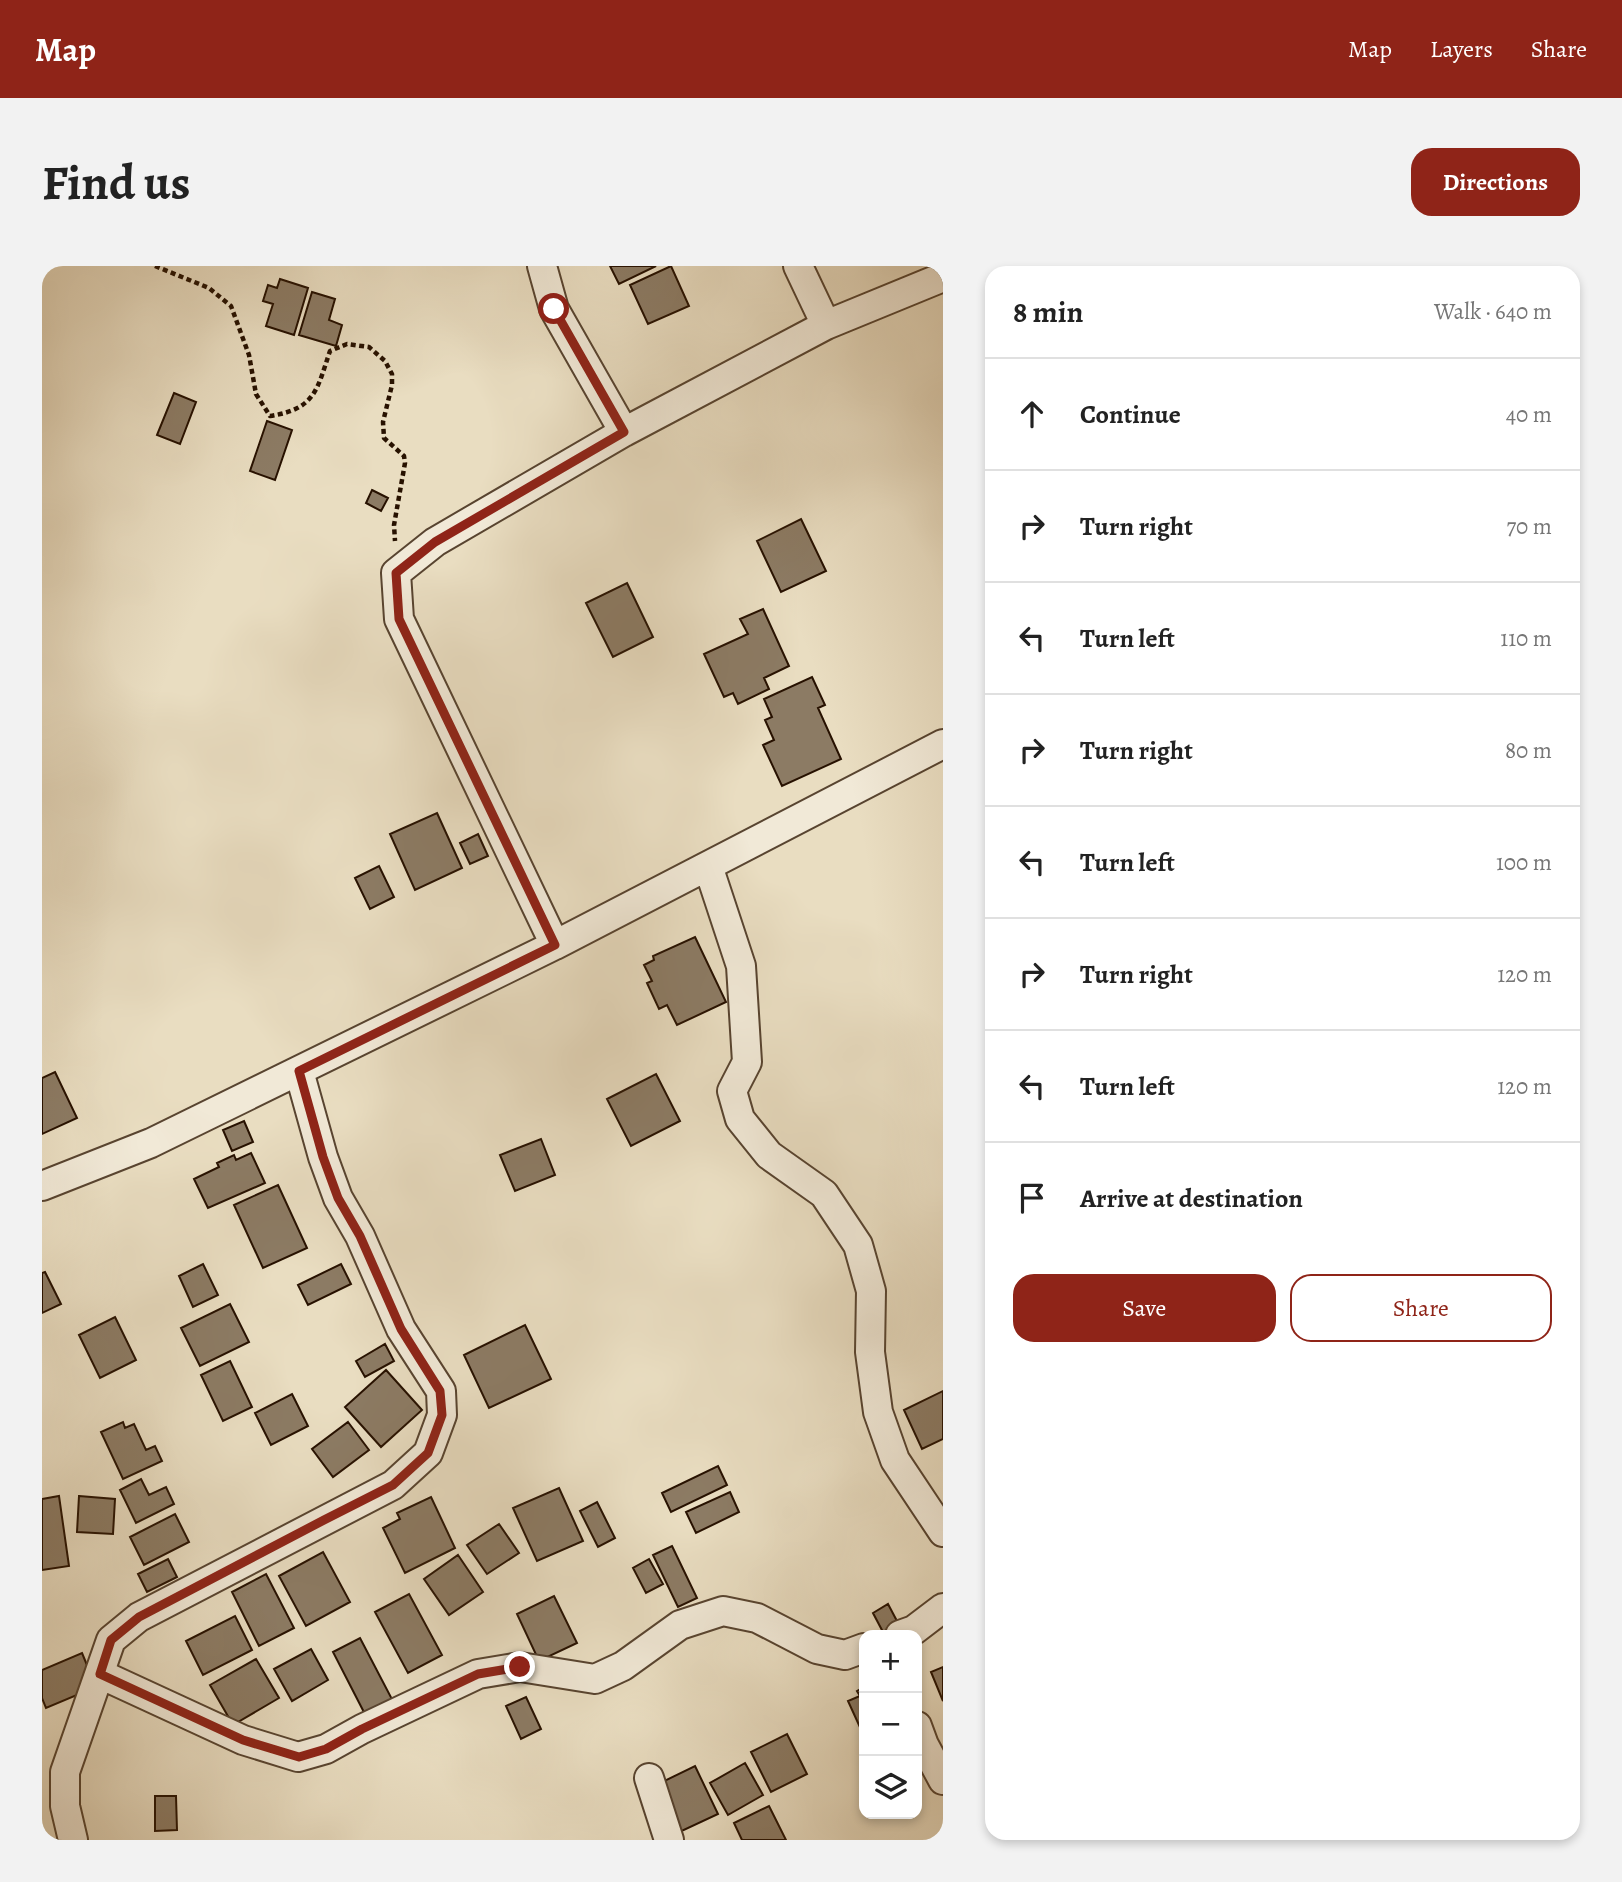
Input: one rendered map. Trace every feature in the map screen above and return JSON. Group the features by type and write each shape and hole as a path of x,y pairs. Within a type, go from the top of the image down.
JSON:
{"street":[{"path":"542,266 554,309 624,432"},
{"path":"798,266 826,325"},
{"path":"555,945 399,619 396,573 435,542 624,432 826,325 943,277"},
{"path":"42,1186 151,1143 299,1071 555,945 943,744"},
{"path":"708,866 741,966 747,1062 732,1091 740,1119 769,1155 824,1194 858,1245 871,1291 870,1352 878,1412 895,1460 943,1532"},
{"path":"73,1840 65,1806 65,1772 111,1640 139,1617 393,1485 428,1453 442,1415 440,1391 401,1329 360,1236 338,1198 323,1157 299,1071"},
{"path":"914,1630 943,1608"},
{"path":"100,1674 243,1740 299,1757 326,1749 478,1674 520,1667 596,1679 623,1666 680,1625 723,1611 757,1618 817,1649 845,1655 859,1650"},
{"path":"922,1740 943,1780"},
{"path":"649,1779 669,1840"}],"path":[{"path":"155,266 209,288 231,306 249,355 256,394 271,416 289,413 308,402 319,386 330,351 346,344 369,347 385,360 392,374 392,385 383,422 384,438 404,456 405,463 394,526 396,573"}],"building":[{"path":"610,266 656,266 619,284"},
{"path":"671,266 689,306 648,324 630,285"},
{"path":"280,279 308,288 294,335 266,326 273,304 263,301 268,285 277,288"},
{"path":"312,292 335,299 329,320 342,325 336,346 299,335"},
{"path":"174,393 196,402 180,444 157,435"},
{"path":"267,421 292,430 275,480 250,471"},
{"path":"372,490 388,498 381,511 366,503"},
{"path":"801,519 826,571 781,592 757,541"},
{"path":"627,583 653,637 613,657 586,603"},
{"path":"763,609 789,666 764,678 769,689 738,704 733,693 724,697 704,654 748,634 740,619"},
{"path":"812,677 825,705 818,708 841,759 782,786 763,745 774,740 765,720 772,717 764,699"},
{"path":"437,813 462,868 415,890 390,834"},
{"path":"478,834 488,856 470,864 460,843"},
{"path":"379,866 394,897 370,909 355,878"},
{"path":"695,937 726,1002 677,1025 667,1005 659,1009 647,983 652,981 644,965 654,960 653,956"},
{"path":"55,1072 77,1118 42,1134 42,1078"},
{"path":"656,1074 680,1121 631,1146 607,1099"},
{"path":"244,1121 253,1142 232,1151 223,1130"},
{"path":"541,1139 555,1175 515,1191 500,1155"},
{"path":"251,1153 265,1183 208,1208 194,1179 219,1167 217,1163 234,1155 236,1160"},
{"path":"278,1185 307,1248 263,1268 234,1205"},
{"path":"203,1264 218,1295 193,1307 179,1276"},
{"path":"341,1264 351,1284 308,1305 298,1285"},
{"path":"45,1272 61,1304 42,1313 42,1273"},
{"path":"230,1304 249,1342 200,1366 181,1328"},
{"path":"115,1317 136,1360 100,1378 79,1335"},
{"path":"525,1325 551,1379 489,1408 464,1355"},
{"path":"385,1344 394,1361 365,1377 356,1361"},
{"path":"230,1361 252,1407 223,1421 201,1375"},
{"path":"386,1370 422,1410 381,1447 345,1407"},
{"path":"943,1391 943,1439 922,1449 904,1410"},
{"path":"292,1394 308,1426 271,1445 255,1413"},
{"path":"123,1422 125,1428 134,1424 146,1450 155,1446 162,1461 123,1479 101,1432"},
{"path":"348,1422 369,1450 333,1477 312,1449"},
{"path":"718,1466 727,1485 671,1512 662,1493"},
{"path":"141,1479 149,1495 166,1487 174,1504 136,1523 120,1490"},
{"path":"559,1488 583,1541 537,1561 513,1508"},
{"path":"730,1492 739,1512 696,1533 686,1512"},
{"path":"59,1496 69,1566 42,1570 42,1499"},
{"path":"79,1496 115,1499 113,1534 77,1532"},
{"path":"431,1497 455,1548 405,1573 383,1528 400,1519 397,1513"},
{"path":"597,1502 615,1538 598,1547 580,1511"},
{"path":"175,1514 189,1542 144,1565 130,1537"},
{"path":"499,1524 519,1553 487,1574 467,1545"},
{"path":"672,1546 697,1598 678,1607 653,1555"},
{"path":"323,1552 350,1602 306,1626 279,1576"},
{"path":"458,1555 483,1592 449,1615 424,1579"},
{"path":"168,1559 177,1577 147,1592 138,1574"},
{"path":"649,1559 663,1584 646,1593 633,1568"},
{"path":"266,1574 294,1628 259,1646 232,1592"},
{"path":"409,1594 442,1655 408,1673 375,1612"},
{"path":"554,1596 577,1643 539,1661 517,1614"},
{"path":"888,1604 898,1623 882,1630 873,1613"},
{"path":"235,1616 252,1650 203,1675 186,1641"},
{"path":"360,1638 395,1705 368,1720 333,1652"},
{"path":"311,1649 328,1680 292,1701 274,1669"},
{"path":"82,1653 96,1687 46,1708 42,1698 42,1670"},
{"path":"256,1659 279,1698 233,1725 210,1685"},
{"path":"943,1667 943,1701 931,1672"},
{"path":"859,1696 859,1725 848,1701"},
{"path":"526,1697 541,1729 521,1739 506,1706"},
{"path":"787,1734 807,1774 771,1792 751,1752"},
{"path":"745,1763 763,1795 728,1815 710,1783"},
{"path":"695,1766 718,1814 671,1836 648,1789"},
{"path":"155,1796 176,1796 177,1830 155,1831"},
{"path":"769,1806 786,1840 742,1840 734,1823"}],"route":[{"path":"520,1667 478,1674 326,1749 299,1757 243,1740 100,1674 111,1640 139,1617 393,1485 428,1453 442,1415 440,1391 401,1329 360,1236 338,1198 323,1157 299,1071 555,945 399,619 396,573 435,542 624,432 554,309"}]}
